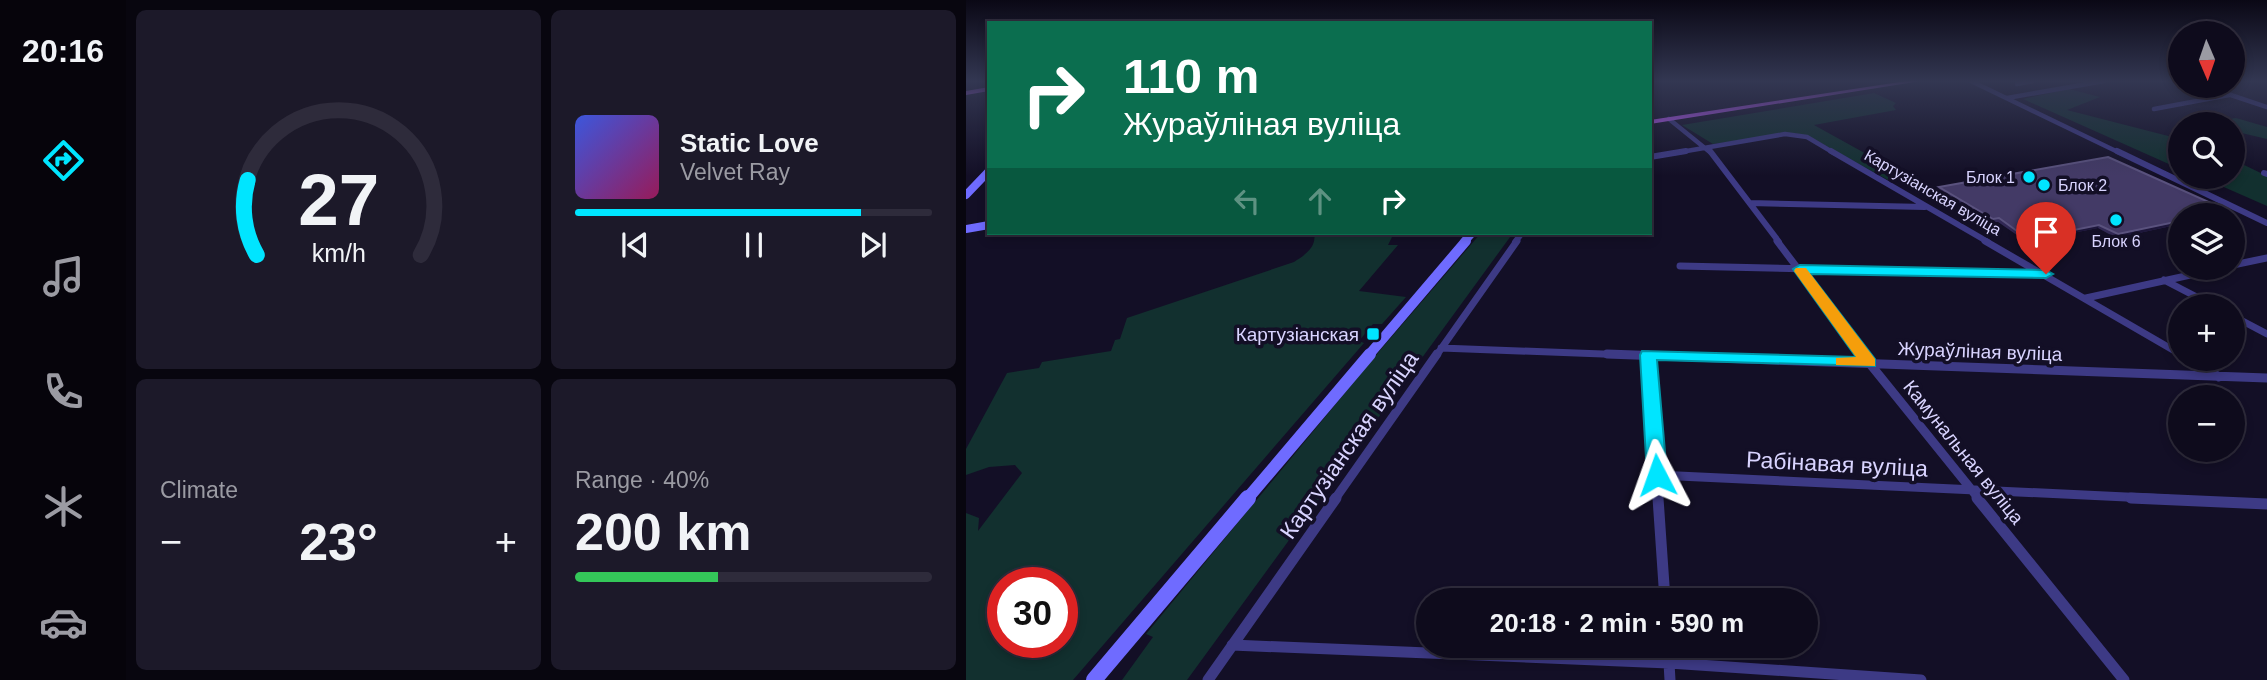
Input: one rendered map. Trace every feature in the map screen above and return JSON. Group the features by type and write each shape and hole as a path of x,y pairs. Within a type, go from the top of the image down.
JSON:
{"main road":[{"path":"1652,122 1710,113"}],"street":[{"path":"2037,113 2267,223"},
{"name":"Камунальная вуліца","path":"1669,119 1708,148 1869,363 2124,680"},
{"name":"Картузіанская вуліца","path":"1652,157 1785,134 1807,137 2168,347"},
{"path":"966,195 987,172"},
{"path":"1750,203 1926,206"},
{"path":"966,229 987,225"},
{"path":"1094,680 1470,235"},
{"name":"Картузіанская вуліца","path":"1208,680 1521,235"},
{"path":"2245,263 2267,258"},
{"path":"1680,266 2046,274"},
{"path":"2086,298 2168,279"},
{"path":"2163,280 2190,294"},
{"path":"2245,322 2267,334"},
{"name":"Жураўліная вуліца","path":"1441,348 2267,379"},
{"path":"1648,355 1664,588"},
{"path":"2209,371 2220,377"},
{"name":"Рабінавая вуліца","path":"1657,475 2267,504"},
{"path":"1232,645 1669,663 1921,680"},
{"path":"1669,658 1670,680"}],"green space":[{"path":"1756,113 1881,113 1814,125 1908,177 1888,180 1810,137 1794,133 1713,144 1682,125"},
{"path":"2054,113 2078,113 2168,136 2168,164"},
{"path":"2245,121 2267,127 2267,139 2245,134"},
{"path":"2245,165 2267,176 2267,206 2228,189 2245,189"},
{"path":"1314,235 1393,235 1388,245 1398,245 1359,291 1406,297 1382,324 1373,324 1359,341 1364,343 1073,680 966,680 966,513 979,518 978,531 1022,473 1015,465 989,467 966,475 966,449 1007,373 1039,368 1042,362 1111,351 1115,340 1120,339 1127,318 1294,262 1309,250 1314,242"},
{"path":"1479,235 1512,235 1187,680 1122,680 1153,637 1146,634 1382,348"}],"building":[{"path":"2108,157 2168,184 2168,189 2180,189 2211,203 2168,203 2168,224 2118,234 2099,225 2028,239 1999,218 1993,219 1939,187"}],"slow traffic":[{"path":"1801,271 1869,363 1842,362"}],"place":[{"name":"Блок 1","path":"2029,177"},
{"name":"Блок 2","path":"2044,185"},
{"name":"Блок 6","path":"2116,220"},
{"name":"Картузіанская","path":"1373,334"}],"route":[{"path":"1657,475 1648,355 1869,363 1800,269 2030,276 2046,274"}]}
